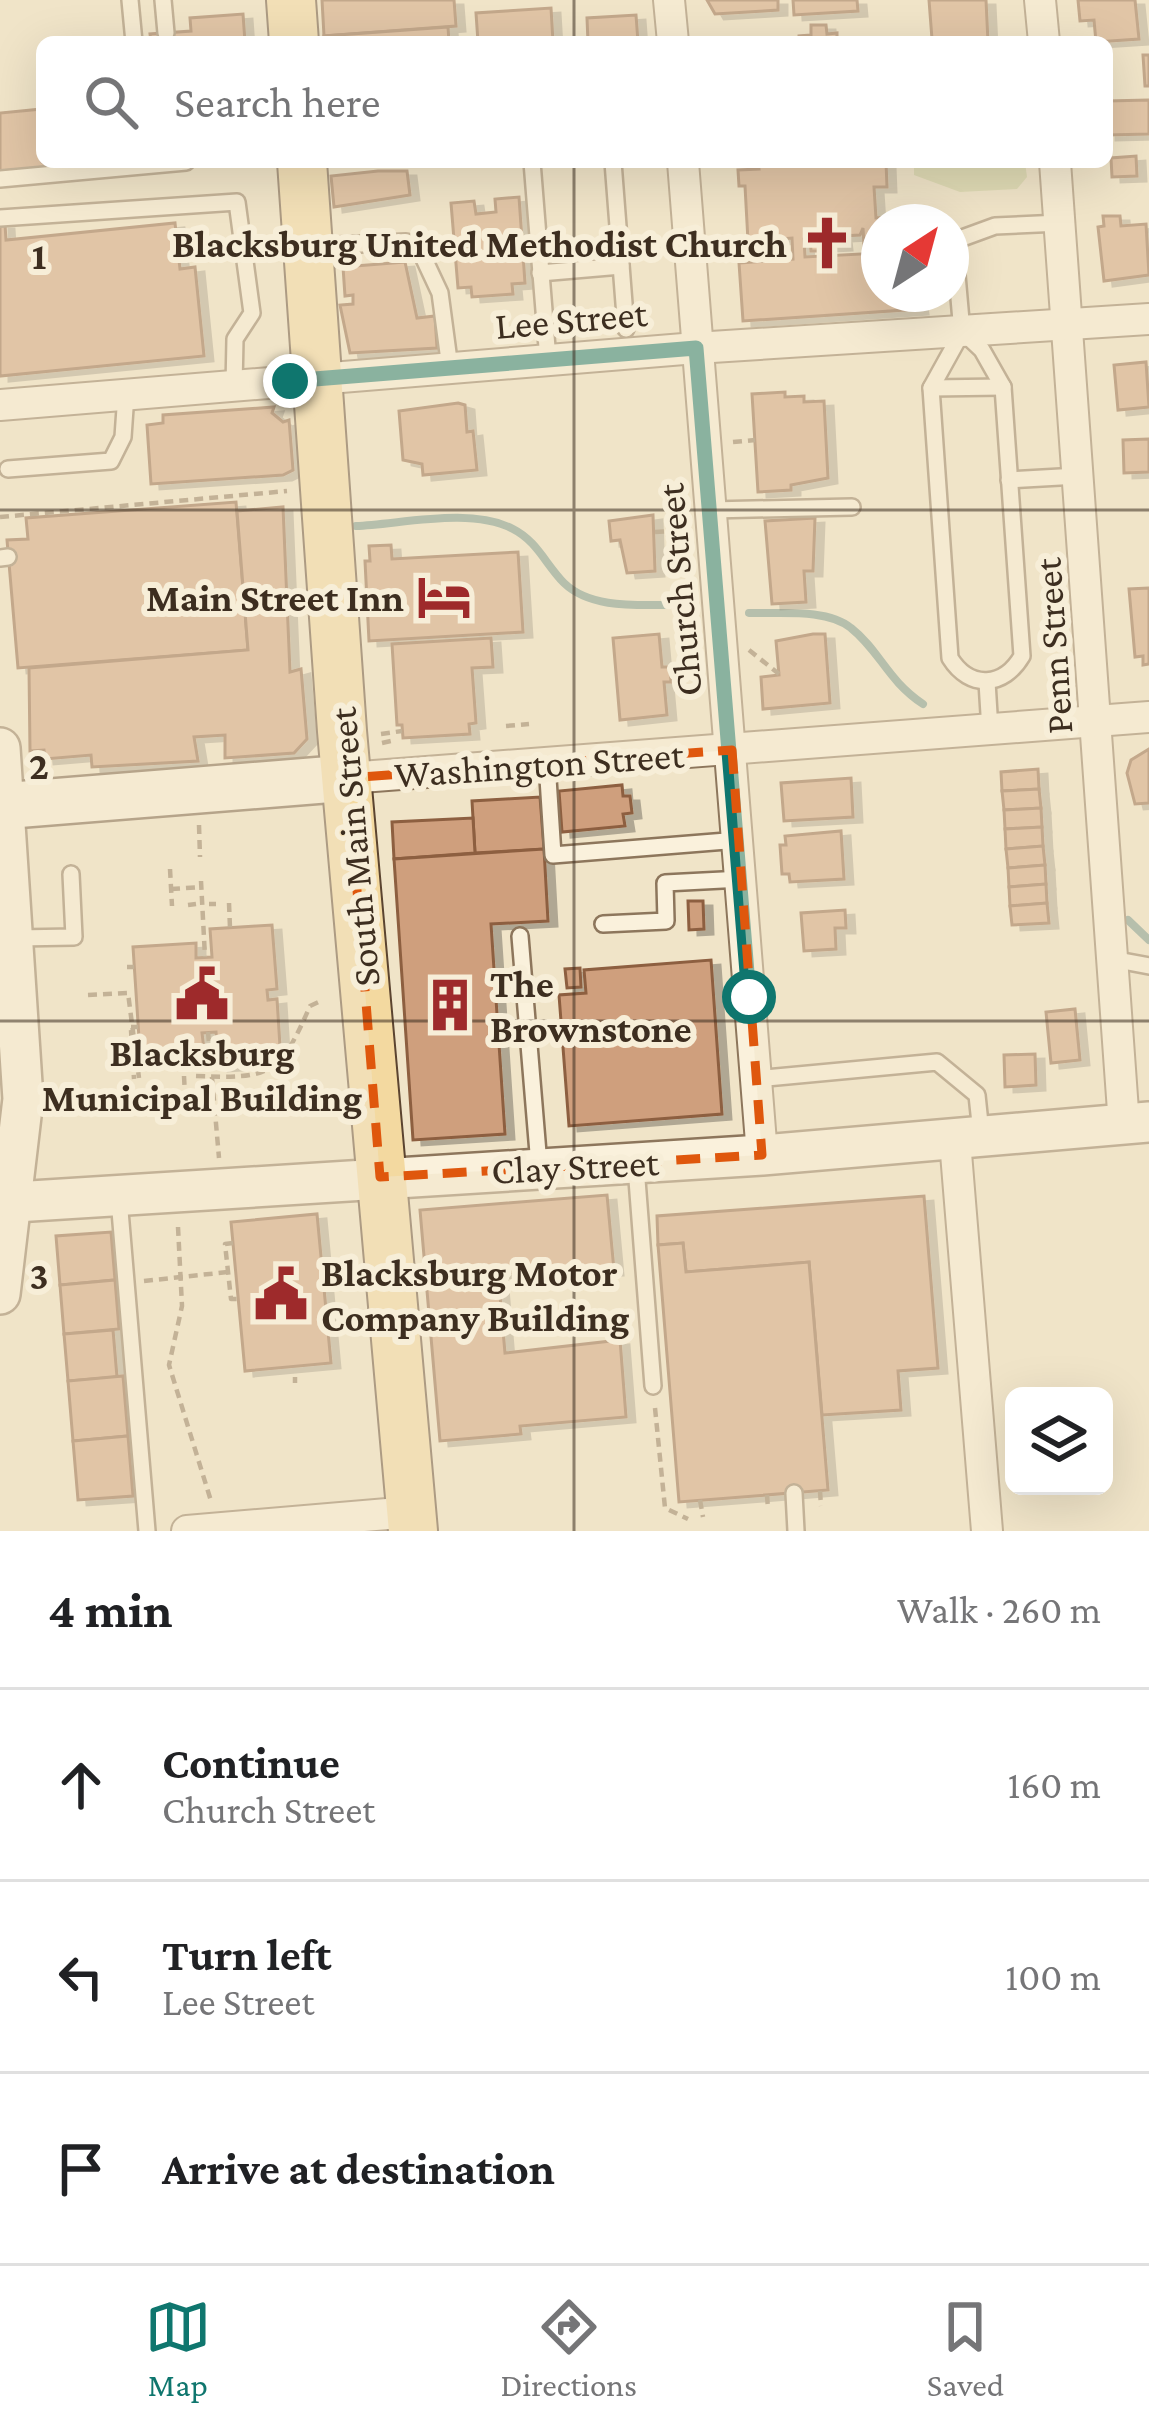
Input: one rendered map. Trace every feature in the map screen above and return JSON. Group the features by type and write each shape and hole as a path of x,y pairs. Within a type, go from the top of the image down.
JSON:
{"main road":[{"path":"291,0 294,36"},
{"name":"South Main Street","path":"302,168 380,1177 412,1521"},
{"name":"Washington Street","path":"4,805 348,778"}],"street":[{"path":"669,0 672,36"},
{"path":"1040,0 1043,36"},
{"name":"Church Street","path":"683,168 762,1155"},
{"name":"Penn Street","path":"1055,168 1112,959 1137,1123"},
{"name":"Lee Street","path":"0,405 696,348 1149,320"},
{"name":"Washington Street","path":"348,778 1149,717"},
{"path":"0,748 23,1099 7,1203 0,1294"},
{"name":"Clay Street","path":"7,1203 762,1155 1137,1123"},
{"path":"968,1140 987,1531"},
{"path":"188,1531 412,1521"}],"lane":[{"path":"130,0 133,36"},
{"path":"163,0 166,33"},
{"path":"0,179 113,168"},
{"path":"532,168 548,360"},
{"path":"613,168 626,329"},
{"path":"0,218 237,202 252,313 235,339 234,386"},
{"path":"962,332 982,350 1003,387 1022,656 1005,676 987,682 965,676 950,658 931,388 962,332 954,241 995,226 1060,223"},
{"path":"308,247 406,242 418,246 440,293 450,368"},
{"path":"540,273 621,266"},
{"path":"931,388 1003,387"},
{"path":"8,470 111,461 124,437 126,394"},
{"path":"1009,479 1080,476"},
{"path":"711,510 851,507"},
{"path":"987,682 991,730"},
{"path":"548,763 553,855 739,840"},
{"path":"14,938 74,937 71,874"},
{"path":"603,924 666,921 664,883 742,879"},
{"path":"520,936 539,1168"},
{"path":"1112,959 1149,966"},
{"path":"755,1079 937,1062 977,1095 968,1140"},
{"path":"635,1162 652,1385"},
{"path":"119,1195 147,1531"},
{"path":"794,1493 796,1531"}],"path":[{"path":"728,442 755,440"},
{"path":"0,517 297,491"},
{"path":"655,532 684,530"},
{"path":"745,646 779,674"},
{"path":"670,674 695,671"},
{"path":"506,726 529,724"},
{"path":"378,735 397,734"},
{"path":"381,744 397,734"},
{"path":"397,734 397,746 410,745"},
{"path":"198,814 200,857"},
{"path":"170,869 172,905"},
{"path":"171,889 201,884 205,957"},
{"path":"229,903 230,928"},
{"path":"88,995 128,993 136,1078 135,1027"},
{"path":"196,1076 248,1076 277,1067 293,1047 310,1006 323,1000"},
{"path":"208,1032 219,1153"},
{"path":"184,1076 186,1114"},
{"path":"178,1222 182,1306 169,1365 209,1480 212,1507"},
{"path":"233,1244 225,1244 231,1299 238,1299"},
{"path":"126,1283 228,1272"},
{"path":"652,1385 665,1508 688,1519"},
{"path":"820,1491 821,1506"},
{"path":"767,1495 767,1509"},
{"path":"700,1500 703,1517"}],"highlighted area":[{"path":"732,750 762,1155 380,1177 348,778"}],"green space":[{"path":"914,168 1026,168 1027,177 1017,189 960,192 914,175"}],"building":[{"path":"322,0 454,0 456,26 324,36"},
{"path":"707,0 778,0 778,10 715,14"},
{"path":"793,0 857,0 858,11 794,15"},
{"path":"929,0 986,0 988,36 932,36"},
{"path":"1078,0 1135,0 1139,39 1095,36 1094,20 1080,21"},
{"path":"551,8 553,36 478,36 476,13"},
{"path":"243,14 245,36 150,36 191,31 190,18"},
{"path":"636,15 638,36 588,36 587,18"},
{"path":"811,25 826,25 827,34 837,33 837,36 799,36 811,35"},
{"path":"448,27 449,36 324,36"},
{"path":"1143,55 1149,55 1149,86 1145,86"},
{"path":"1149,100 1149,134 1113,135 1113,101"},
{"path":"36,110 37,168 0,171 0,113"},
{"path":"1136,156 1137,176 1112,177 1113,158"},
{"name":"Blacksburg United Methodist Church","path":"886,168 887,187 874,187 875,204 861,204 860,235 842,236 843,245 824,246 824,251 811,251 810,238 804,239 805,257 861,254 861,312 875,312 743,321 739,263 793,259 792,238 748,241 745,186 739,186 738,170"},
{"path":"407,171 410,195 334,207 331,176"},
{"path":"519,197 525,283 512,284 513,294 472,297 471,287 458,288 451,203 474,201 476,214 496,212 495,199"},
{"path":"1103,216 1120,216 1121,226 1146,224 1149,275 1104,281 1098,227 1104,226"},
{"path":"175,223 180,269 195,267 204,356 0,376 0,224 5,224 6,240"},
{"path":"405,262 417,318 435,316 437,348 350,353 340,305 353,304 353,295 345,296 343,267"},
{"path":"1146,362 1149,407 1118,410 1114,365"},
{"path":"785,392 785,397 804,396 804,402 824,401 828,478 791,485 791,490 758,492 752,394"},
{"path":"465,405 467,432 473,431 477,470 423,475 422,464 403,460 399,411"},
{"path":"274,407 272,413 283,422 289,420 293,470 283,475 151,484 147,425 163,423 163,415"},
{"path":"1149,439 1149,472 1124,473 1123,440"},
{"path":"236,502 248,650 18,668 7,540 28,539 26,518"},
{"path":"283,507 290,672 301,669 307,739 294,753 225,758 225,735 194,737 198,761 92,767 91,755 45,759 44,750 30,751 29,668 248,650 237,511"},
{"path":"653,515 655,571 627,573 620,540 611,541 609,521"},
{"path":"815,518 813,571 804,571 806,602 772,604 765,521"},
{"name":"Main Street Inn","path":"391,545 392,559 518,552 523,632 369,641 365,561 370,561 369,546"},
{"path":"1149,588 1149,664 1143,665 1143,656 1135,657 1129,589"},
{"path":"659,634 662,667 670,667 671,682 664,682 667,715 620,720 613,638"},
{"path":"825,634 830,703 763,709 761,677 779,675 776,641"},
{"path":"491,638 493,667 472,668 476,723 469,724 470,734 403,738 402,725 397,725 392,644"},
{"path":"1149,749 1149,803 1135,804 1127,773 1131,760"},
{"path":"1038,769 1039,789 1002,791 1001,772"},
{"path":"851,778 853,817 784,821 781,783"},
{"path":"622,785 623,796 630,796 632,813 623,814 625,826 562,832 559,791"},
{"path":"1039,789 1041,808 1004,810 1002,791"},
{"path":"540,797 544,849 475,853 472,801"},
{"path":"1041,808 1042,827 1005,829 1004,810"},
{"path":"473,818 475,853 394,859 392,822"},
{"path":"1042,827 1043,846 1006,849 1005,829"},
{"path":"841,831 844,879 790,882 789,874 782,874 780,845 786,845 785,836"},
{"path":"1043,846 1045,865 1008,868 1006,849"},
{"name":"The Brownstone","path":"544,849 548,921 491,924 505,1134 413,1140 394,859"},
{"path":"1045,865 1046,884 1009,887 1008,868"},
{"path":"1046,884 1047,903 1010,906 1009,887"},
{"path":"688,901 703,901 704,929 689,930"},
{"path":"1047,903 1049,923 1012,925 1010,906"},
{"path":"845,910 846,928 835,928 836,949 804,951 801,913"},
{"name":"Blacksburg Municipal Building","path":"272,925 277,989 267,990 268,1000 277,999 281,1062 219,1066 216,1032 202,1033 204,1049 140,1053 133,947 196,943 196,958 212,957 210,929"},
{"path":"711,960 722,1114 569,1126 559,995 586,993 584,970"},
{"path":"580,968 581,987 567,988 565,969"},
{"path":"1075,1009 1080,1060 1051,1063 1046,1012"},
{"path":"1035,1054 1036,1085 1005,1087 1004,1055"},
{"path":"607,1195 614,1270 498,1273 505,1353 620,1340 626,1417 520,1426 521,1434 440,1441 420,1210"},
{"path":"924,1196 938,1368 898,1371 901,1410 822,1415 809,1262 686,1272 683,1243 658,1245 657,1216"},
{"name":"Blacksburg Motor Company Building","path":"317,1214 331,1363 245,1371 231,1222"},
{"path":"111,1232 115,1280 60,1285 56,1236"},
{"path":"683,1243 686,1272 809,1262 828,1490 679,1502 658,1245"},
{"path":"115,1280 119,1329 64,1334 60,1285"},
{"path":"113,1330 117,1377 68,1381 64,1334"},
{"path":"123,1376 128,1436 73,1441 68,1381"},
{"path":"128,1436 133,1496 78,1500 73,1441"}],"waterway":[{"path":"356,526 436,518 496,522 521,534 564,583 589,598 620,604 681,605"},
{"path":"749,613 802,613 841,622 923,704"},
{"path":"1128,920 1149,940"}],"place":[{"name":"Blacksburg United Methodist Church","path":"827,243"},
{"name":"Main Street Inn","path":"444,597"},
{"name":"Blacksburg Municipal Building","path":"202,994"},
{"name":"The Brownstone","path":"450,1005"},
{"name":"Blacksburg Motor Company Building","path":"281,1294"}],"route":[{"path":"290,381 696,348 749,997"}]}
